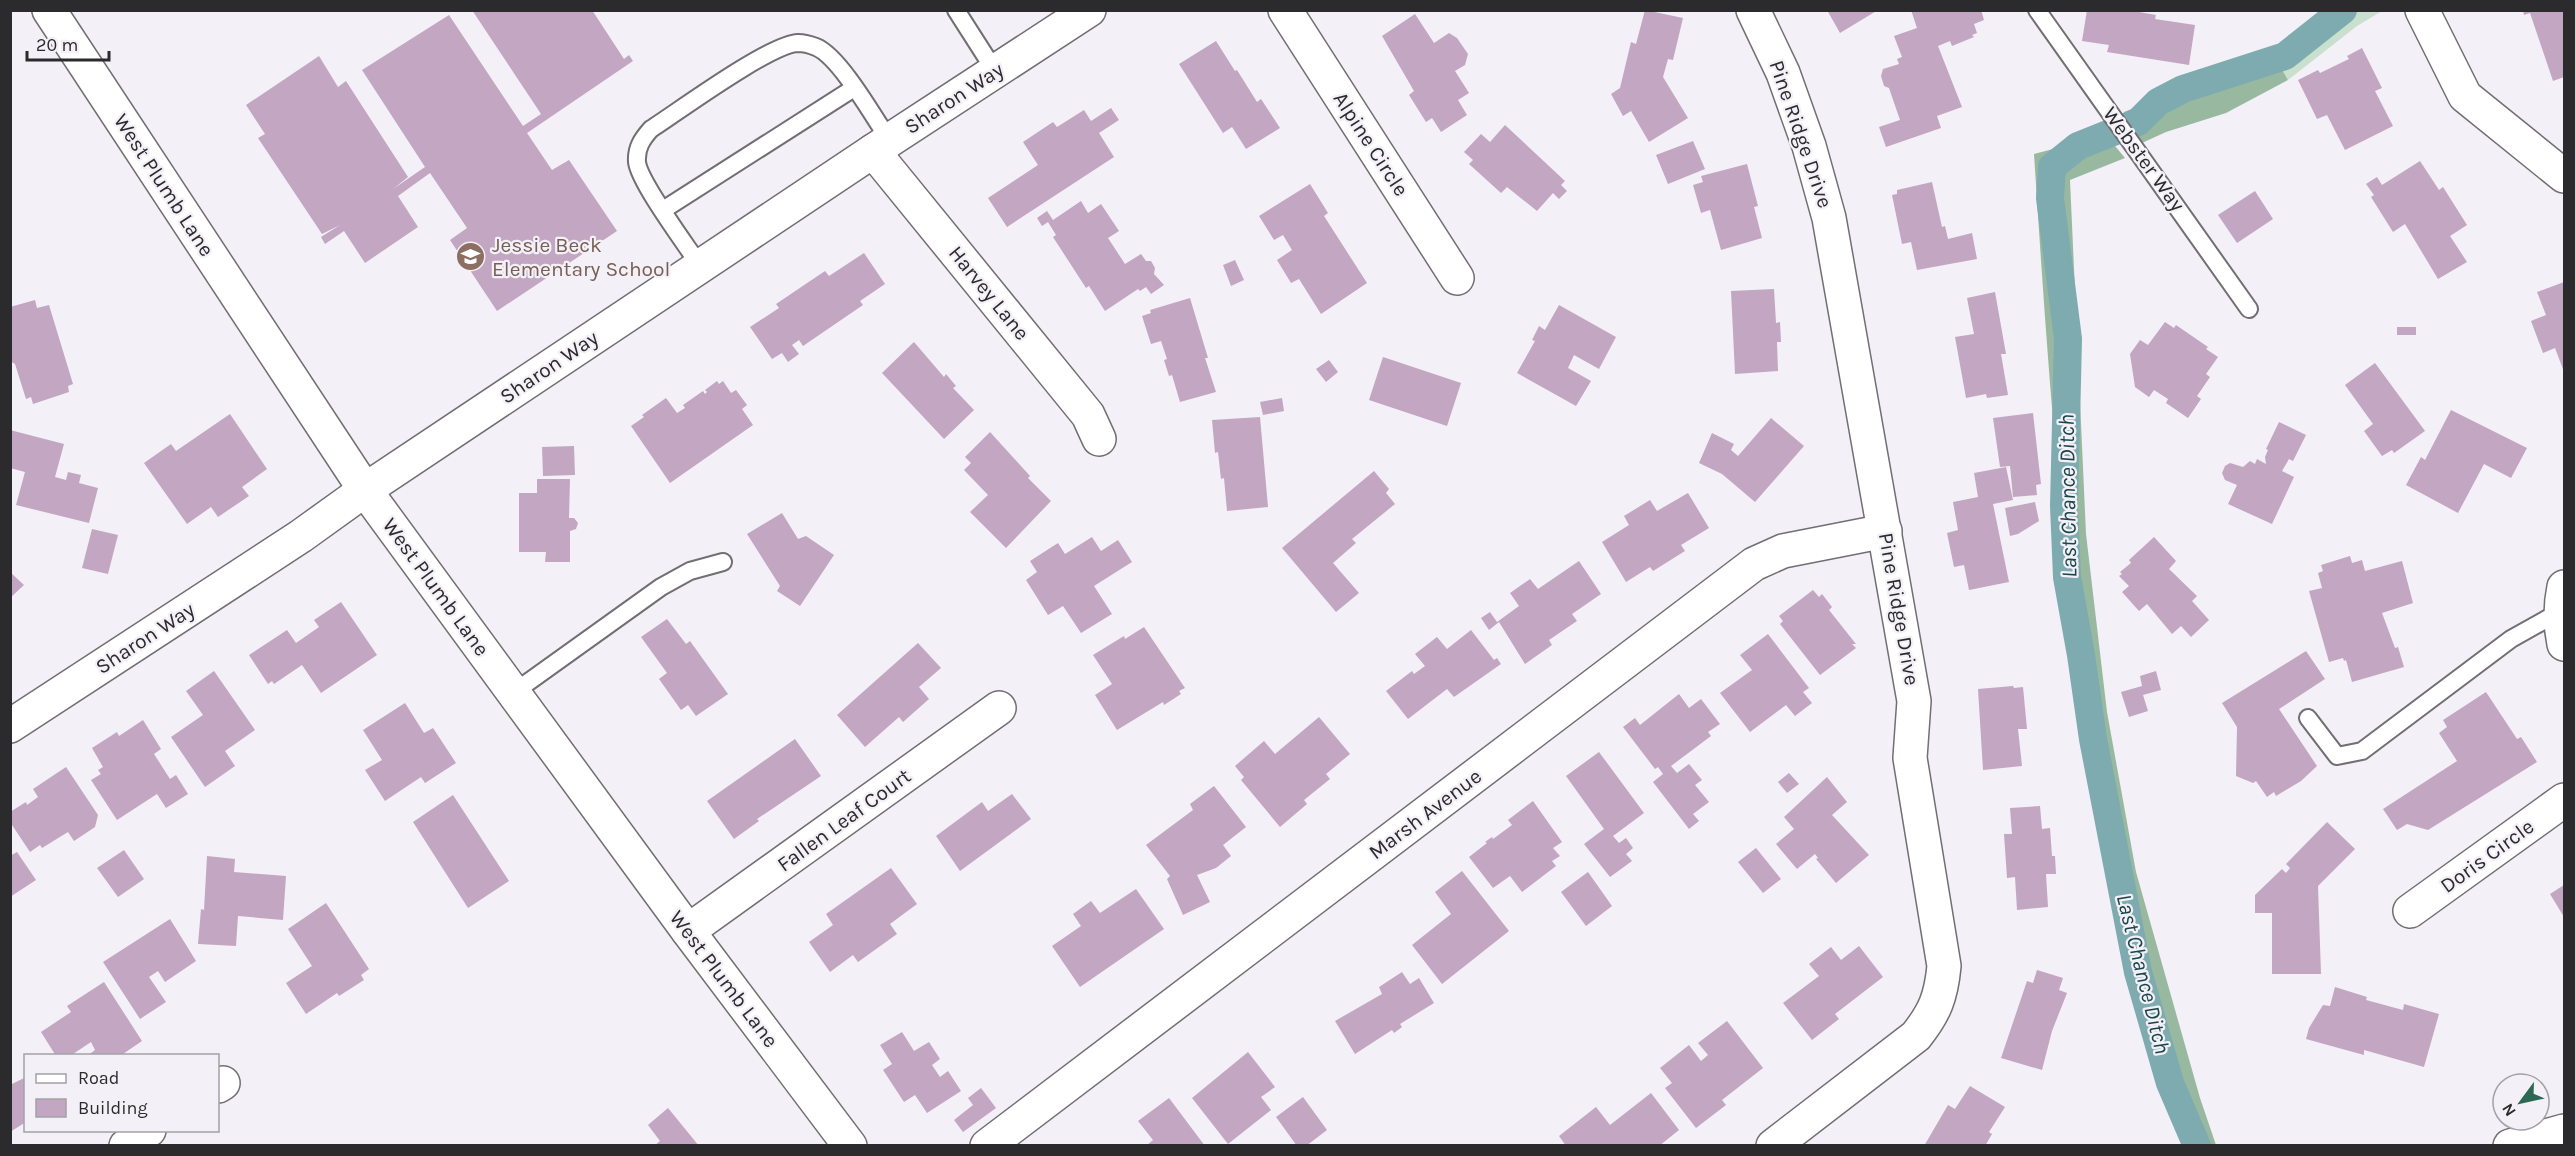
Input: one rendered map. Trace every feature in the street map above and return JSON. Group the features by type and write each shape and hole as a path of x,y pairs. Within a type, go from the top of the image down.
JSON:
{"street":[{"name":"West Plumb Lane","path":"49,10 365,490 688,931 850,1146"},
{"name":"Sharon Way","path":"10,726 301,536 365,490 881,145 1089,10"},
{"name":"Alpine Circle","path":"1285,10 1457,278"},
{"name":"Pine Ridge Drive","path":"1753,10 1787,83 1809,146 1829,218 1914,701 1910,758 1944,966 1941,992 1932,1016 1916,1036 1788,1141"},
{"path":"2422,10 2465,96 2561,169"},
{"name":"Harvey Lane","path":"881,145 1088,415 1099,439"},
{"name":"Marsh Avenue","path":"987,1146 1754,564 1783,550 1885,531"},
{"path":"2563,599 2565,644"},
{"name":"Fallen Leaf Court","path":"688,931 999,708"},
{"name":"Doris Circle","path":"2410,911 2565,800"},
{"path":"2510,1146 2565,1131"},
{"path":"126,1146 147,1132"}],"lane":[{"path":"956,10 995,71"},
{"name":"Webster Way","path":"2037,10 2249,309"},
{"path":"700,266 646,185 637,163 639,143 651,129 753,62 777,49 797,43 817,47 836,63 854,88 881,145"},
{"path":"663,210 854,88"},
{"path":"513,693 661,586 690,571 723,562"},
{"path":"2308,718 2337,756 2362,751 2563,599"}],"green space":[{"path":"2326,11 2382,11 2357,26 2288,80 2273,54 2305,31"},
{"path":"2273,54 2288,80 2226,113 2166,132 2142,143 2124,112"},
{"path":"2106,135 2125,158 2070,180 2086,534 2107,712 2136,872 2200,1098 2216,1145 2182,1145 2171,1115 2145,1022 2123,928 2100,804 2073,619 2054,433 2034,154"}],"building":[{"path":"472,10 592,10 624,59 629,55 633,61 527,133 552,170 569,160 617,231 497,311 450,240 467,228 430,173 398,196 418,227 365,263 344,231 325,244 321,237 340,225 322,234 258,138 265,134 246,105 319,56 338,87 346,81 408,177 393,189 425,167 362,70 449,15 523,126 541,114"},
{"path":"1645,10 1683,18 1673,60 1668,59 1663,77 1688,118 1649,142 1631,111 1623,116 1611,94 1620,88 1631,42 1636,44"},
{"path":"1827,10 1878,10 1840,33"},
{"path":"1911,10 1981,10 1984,20 1974,24 1977,33 1972,35 1974,37 1952,46 1950,41 1938,46 1962,107 1937,116 1941,128 1886,147 1879,127 1900,120 1889,88 1884,86 1881,76 1883,69 1899,64 1897,59 1902,57 1894,36 1917,28"},
{"path":"2087,10 2128,10 2156,15 2155,19 2195,25 2189,65 2107,52 2109,45 2082,41"},
{"path":"2523,10 2564,10 2564,77 2553,81 2530,13 2524,15"},
{"path":"1415,14 1434,43 1449,33 1457,38 1468,54 1465,65 1455,71 1469,93 1458,100 1467,115 1441,132 1432,118 1426,122 1409,95 1414,91 1382,36"},
{"path":"1216,41 1257,102 1261,99 1280,128 1246,149 1232,127 1223,133 1179,64"},
{"path":"2362,48 2382,88 2375,91 2393,126 2345,150 2327,115 2317,119 2298,80 2318,70 2320,73 2349,59 2347,56"},
{"path":"1111,108 1119,120 1099,133 1114,157 1007,227 988,198 1038,165 1023,142 1053,122 1057,127 1084,110 1091,121"},
{"path":"1505,125 1565,181 1561,185 1567,191 1559,199 1553,193 1537,211 1507,187 1501,193 1469,164 1473,160 1464,152 1481,134 1490,142"},
{"path":"1693,141 1705,169 1668,184 1656,155"},
{"path":"2420,161 2439,190 2443,187 2467,225 2450,236 2467,262 2438,279 2405,224 2393,232 2371,197 2374,195 2366,184 2377,177 2382,185"},
{"path":"1747,164 1758,206 1754,207 1762,238 1721,250 1710,210 1701,213 1693,185 1703,182 1701,176"},
{"path":"1932,182 1942,227 1945,226 1948,239 1972,233 1977,259 1917,270 1911,242 1902,244 1892,195 1897,194 1897,190"},
{"path":"1310,184 1328,213 1324,216 1367,283 1321,314 1299,279 1291,283 1277,260 1292,250 1283,235 1274,240 1259,216"},
{"path":"2255,191 2273,219 2237,243 2218,215"},
{"path":"1081,201 1088,213 1101,204 1119,231 1108,238 1125,264 1141,254 1146,261 1151,261 1155,268 1154,274 1164,285 1151,294 1146,287 1140,291 1138,289 1105,311 1089,286 1086,288 1053,237 1056,235 1048,222 1042,226 1037,218 1047,211 1053,220"},
{"path":"864,253 885,284 860,301 863,305 803,346 799,340 792,345 799,354 788,362 782,353 772,359 750,327 779,308 776,304 825,271 829,276"},
{"path":"1235,260 1244,280 1231,286 1223,265"},
{"path":"2564,282 2564,372 2555,348 2543,353 2531,321 2546,315 2537,292"},
{"path":"1774,289 1776,323 1780,322 1781,342 1777,342 1778,371 1735,374 1731,291"},
{"path":"1995,292 2006,354 2001,354 2008,395 1987,398 1986,394 1966,398 1955,337 1974,334 1967,298"},
{"path":"1190,298 1216,392 1180,402 1172,375 1169,376 1164,360 1167,359 1161,341 1151,344 1142,316 1151,313 1150,310"},
{"path":"35,300 37,308 49,305 73,384 68,386 69,392 33,404 31,397 26,399 15,364 10,361 10,307"},
{"path":"1559,305 1616,337 1599,369 1574,355 1568,368 1591,381 1576,406 1517,373 1535,341 1532,340 1539,326 1545,330"},
{"path":"2165,322 2174,328 2176,325 2208,347 2206,349 2218,357 2206,374 2210,377 2197,396 2201,399 2188,418 2166,403 2168,399 2154,390 2149,397 2135,387 2130,354 2140,340 2148,345"},
{"path":"2397,327 2416,327 2416,335 2397,335"},
{"path":"914,342 944,377 946,374 956,386 953,388 974,410 944,439 882,373"},
{"path":"1383,357 1461,383 1447,426 1369,400"},
{"path":"1329,360 1338,372 1326,382 1316,369"},
{"path":"2375,363 2425,431 2394,453 2392,450 2382,456 2364,431 2373,424 2345,385"},
{"path":"717,381 719,384 723,381 731,393 736,390 747,405 742,409 753,425 670,483 631,426 666,398 677,413 685,408 683,405 703,391 705,394 707,392 705,390"},
{"path":"1282,398 1284,411 1263,415 1260,402"},
{"path":"2451,410 2527,448 2511,478 2484,464 2458,513 2406,485 2421,457 2425,460"},
{"path":"2033,413 2041,484 2036,485 2037,495 2013,497 2010,466 2000,467 1993,418"},
{"path":"230,414 267,469 242,487 249,496 218,517 211,507 187,524 144,463 171,444 176,451"},
{"path":"1260,417 1268,507 1227,511 1224,478 1221,479 1218,452 1215,453 1212,420"},
{"path":"1771,418 1804,446 1755,502 1722,474 1699,463 1712,433 1734,444 1731,450 1738,456"},
{"path":"2279,422 2306,435 2293,461 2289,459 2282,471 2294,477 2272,524 2228,504 2237,485 2225,480 2222,473 2225,466 2230,463 2243,467 2250,461 2255,464 2257,459 2266,464 2265,457 2268,450 2266,449"},
{"path":"10,430 64,444 55,477 66,480 68,472 81,475 79,483 98,488 89,523 16,505 25,472 10,468"},
{"path":"990,432 1030,476 1028,478 1051,501 1006,548 970,512 988,495 964,470 971,463 965,457"},
{"path":"574,446 575,475 543,476 542,447"},
{"path":"2006,467 2013,500 1993,504 2009,582 1969,590 1964,565 1954,567 1947,533 1958,530 1953,502 1978,497 1974,473"},
{"path":"1374,471 1389,489 1386,493 1395,504 1352,539 1356,543 1333,563 1359,593 1336,612 1282,548"},
{"path":"537,479 570,479 569,518 574,518 578,523 576,529 570,531 570,562 545,562 546,552 519,552 519,493 537,493"},
{"path":"1688,493 1709,528 1681,545 1685,551 1653,571 1650,567 1626,582 1602,542 1629,525 1624,516 1650,500 1657,511"},
{"path":"2035,502 2039,521 2018,534 2010,536 2005,508"},
{"path":"782,513 798,539 806,536 834,555 800,606 777,591 780,586 747,534"},
{"path":"92,529 118,535 108,574 82,568"},
{"path":"1092,537 1101,551 1118,540 1132,562 1094,586 1112,614 1081,633 1063,606 1048,615 1026,580 1037,572 1030,561 1058,543 1065,554"},
{"path":"2154,537 2176,561 2169,569 2197,596 2192,601 2209,620 2191,637 2181,626 2172,634 2147,604 2139,611 2122,592 2129,586 2119,576 2122,574 2120,572 2131,563 2129,560"},
{"path":"2350,556 2352,563 2362,560 2365,571 2402,561 2413,603 2382,613 2395,648 2398,647 2404,667 2352,682 2346,660 2344,661 2343,658 2329,662 2309,591 2322,588 2318,573 2323,571 2321,565"},
{"path":"1579,561 1601,594 1572,614 1577,621 1549,640 1552,645 1525,664 1499,622 1489,630 1481,618 1490,612 1497,622 1519,606 1510,593 1530,579 1538,589"},
{"path":"10,572 24,585 10,598"},
{"path":"1813,590 1819,597 1822,594 1832,607 1829,610 1856,644 1852,644 1856,648 1820,675 1780,624 1783,621 1779,616"},
{"path":"341,602 377,655 321,693 302,665 274,684 272,681 268,684 249,655 287,630 296,643 319,627 314,620"},
{"path":"667,619 686,644 690,641 728,694 696,716 688,705 681,710 659,679 667,673 641,637"},
{"path":"1144,627 1185,688 1179,691 1181,694 1164,705 1163,702 1117,730 1095,695 1112,684 1093,655"},
{"path":"1471,630 1494,660 1497,658 1501,664 1454,697 1447,689 1408,719 1386,691 1412,671 1414,674 1425,666 1415,654 1437,637 1447,649"},
{"path":"1768,634 1809,688 1803,692 1812,703 1795,716 1786,705 1750,732 1720,693 1752,670 1740,655"},
{"path":"918,643 941,668 919,687 929,699 903,722 899,717 865,747 837,715"},
{"path":"2306,651 2325,679 2279,709 2317,766 2301,781 2276,796 2274,792 2267,797 2256,781 2253,783 2236,776 2237,727 2222,703"},
{"path":"214,671 255,730 225,751 235,766 205,787 171,737 203,715 186,691"},
{"path":"2156,671 2161,690 2143,695 2148,711 2129,717 2121,692 2142,686 2140,676"},
{"path":"2013,686 2014,688 2023,687 2027,729 2018,729 2022,766 1983,770 1978,689"},
{"path":"2486,692 2517,739 2521,737 2537,762 2428,830 2407,824 2397,830 2383,809 2457,761 2439,733 2447,727 2443,720"},
{"path":"1679,694 1689,708 1701,699 1720,724 1708,732 1711,736 1671,766 1677,773 1689,764 1702,780 1695,785 1709,802 1693,814 1699,821 1689,829 1653,782 1663,774 1658,767 1655,769 1623,727 1635,718 1640,725"},
{"path":"405,703 424,733 433,728 456,763 425,783 421,777 385,801 365,770 382,760 363,730"},
{"path":"1319,717 1350,754 1326,774 1330,779 1304,800 1307,804 1280,827 1241,780 1244,777 1235,766 1264,741 1275,754"},
{"path":"143,720 161,749 154,754 170,779 176,775 188,794 166,808 157,794 117,820 91,780 101,774 98,770 103,767 92,748 117,732 119,736"},
{"path":"795,739 821,776 757,819 759,821 734,839 707,801"},
{"path":"1599,752 1644,813 1613,836 1619,843 1626,838 1633,848 1626,854 1632,861 1610,877 1584,844 1604,829 1566,776"},
{"path":"66,767 98,815 95,827 74,841 68,832 42,848 40,845 30,852 10,822 10,812 26,802 27,805 38,797 33,789"},
{"path":"1789,773 1799,784 1787,793 1778,782"},
{"path":"1827,777 1847,802 1832,815 1869,855 1836,883 1816,859 1818,858 1815,854 1797,869 1776,844 1794,829 1784,817"},
{"path":"1214,786 1246,827 1223,845 1231,856 1216,868 1197,875 1210,902 1183,915 1167,879 1170,876 1146,845 1193,810 1190,804"},
{"path":"1012,794 1031,819 960,871 936,836 982,802 988,811"},
{"path":"453,795 509,881 468,908 413,822"},
{"path":"1533,801 1562,842 1553,848 1560,856 1552,861 1556,866 1522,892 1510,876 1493,888 1469,857 1487,843 1485,842 1512,825 1508,820"},
{"path":"2040,806 2042,829 2050,828 2056,874 2046,874 2048,907 2017,910 2015,877 2007,878 2004,834 2012,834 2010,808"},
{"path":"2327,822 2355,849 2318,886 2321,974 2272,974 2272,913 2255,913 2255,895 2282,869 2286,873 2290,868 2286,864"},
{"path":"1756,848 1781,879 1763,893 1738,862"},
{"path":"124,850 144,879 118,897 97,868"},
{"path":"17,852 36,880 10,897 10,856"},
{"path":"207,856 235,859 234,872 286,876 283,920 238,916 236,946 198,944 201,909 204,910"},
{"path":"891,868 917,904 890,924 897,934 858,962 853,955 830,972 809,942 833,925 826,914"},
{"path":"1462,871 1509,931 1442,984 1412,945 1451,914 1435,892"},
{"path":"1588,872 1612,906 1586,926 1561,892"},
{"path":"2564,885 2564,917 2550,894"},
{"path":"1136,889 1164,929 1080,987 1052,946 1081,926 1073,914 1091,901 1100,913"},
{"path":"326,903 369,969 361,975 364,980 339,996 337,993 306,1014 286,983 312,966 288,929"},
{"path":"170,919 196,961 165,982 158,971 149,977 166,1002 140,1019 103,962"},
{"path":"1859,946 1883,977 1835,1014 1839,1019 1812,1040 1783,1003 1819,976 1809,964 1831,947 1841,960"},
{"path":"2037,970 2063,978 2059,990 2067,993 2052,1031 2042,1070 2001,1058 2027,981 2033,983"},
{"path":"1402,972 1410,984 1419,978 1434,1003 1400,1024 1402,1027 1394,1033 1392,1030 1355,1054 1335,1021 1382,994 1379,987"},
{"path":"104,982 142,1041 123,1054 90,1054 95,1050 91,1042 73,1054 55,1054 41,1032 71,1012 67,1006"},
{"path":"2335,987 2367,997 2366,1000 2403,1010 2404,1004 2439,1014 2424,1067 2364,1050 2364,1055 2306,1039 2309,1028 2323,1005 2330,1006"},
{"path":"1727,1021 1763,1068 1722,1100 1726,1105 1696,1128 1665,1088 1672,1083 1660,1068 1689,1045 1701,1061 1708,1055 1698,1043"},
{"path":"902,1032 914,1051 929,1042 940,1059 932,1065 940,1077 948,1071 961,1091 927,1113 915,1095 904,1102 883,1070 892,1064 880,1045"},
{"path":"1248,1052 1275,1087 1261,1097 1271,1110 1228,1144 1192,1098"},
{"path":"24,1078 24,1123 10,1132 10,1085"},
{"path":"1970,1086 2005,1107 1989,1132 1992,1134 1985,1146 1924,1146 1948,1105 1955,1109"},
{"path":"981,1088 996,1108 963,1132 954,1120 973,1105 968,1098"},
{"path":"1651,1093 1679,1130 1659,1146 1566,1146 1559,1136 1596,1107 1610,1125"},
{"path":"1303,1097 1327,1130 1306,1146 1297,1146 1276,1117"},
{"path":"1169,1098 1205,1146 1146,1146 1153,1140 1138,1121"},
{"path":"668,1108 699,1146 654,1146 660,1141 648,1125"}],"waterway":[{"name":"Last Chance Ditch","path":"2197,1146 2170,1083 2138,972 2093,739 2067,577 2064,506 2068,339 2050,198 2052,167 2078,146 2138,122 2158,102 2183,89 2285,56 2343,10"}],"place":[{"name":"Jessie Beck Elementary School","path":"471,257"}]}
